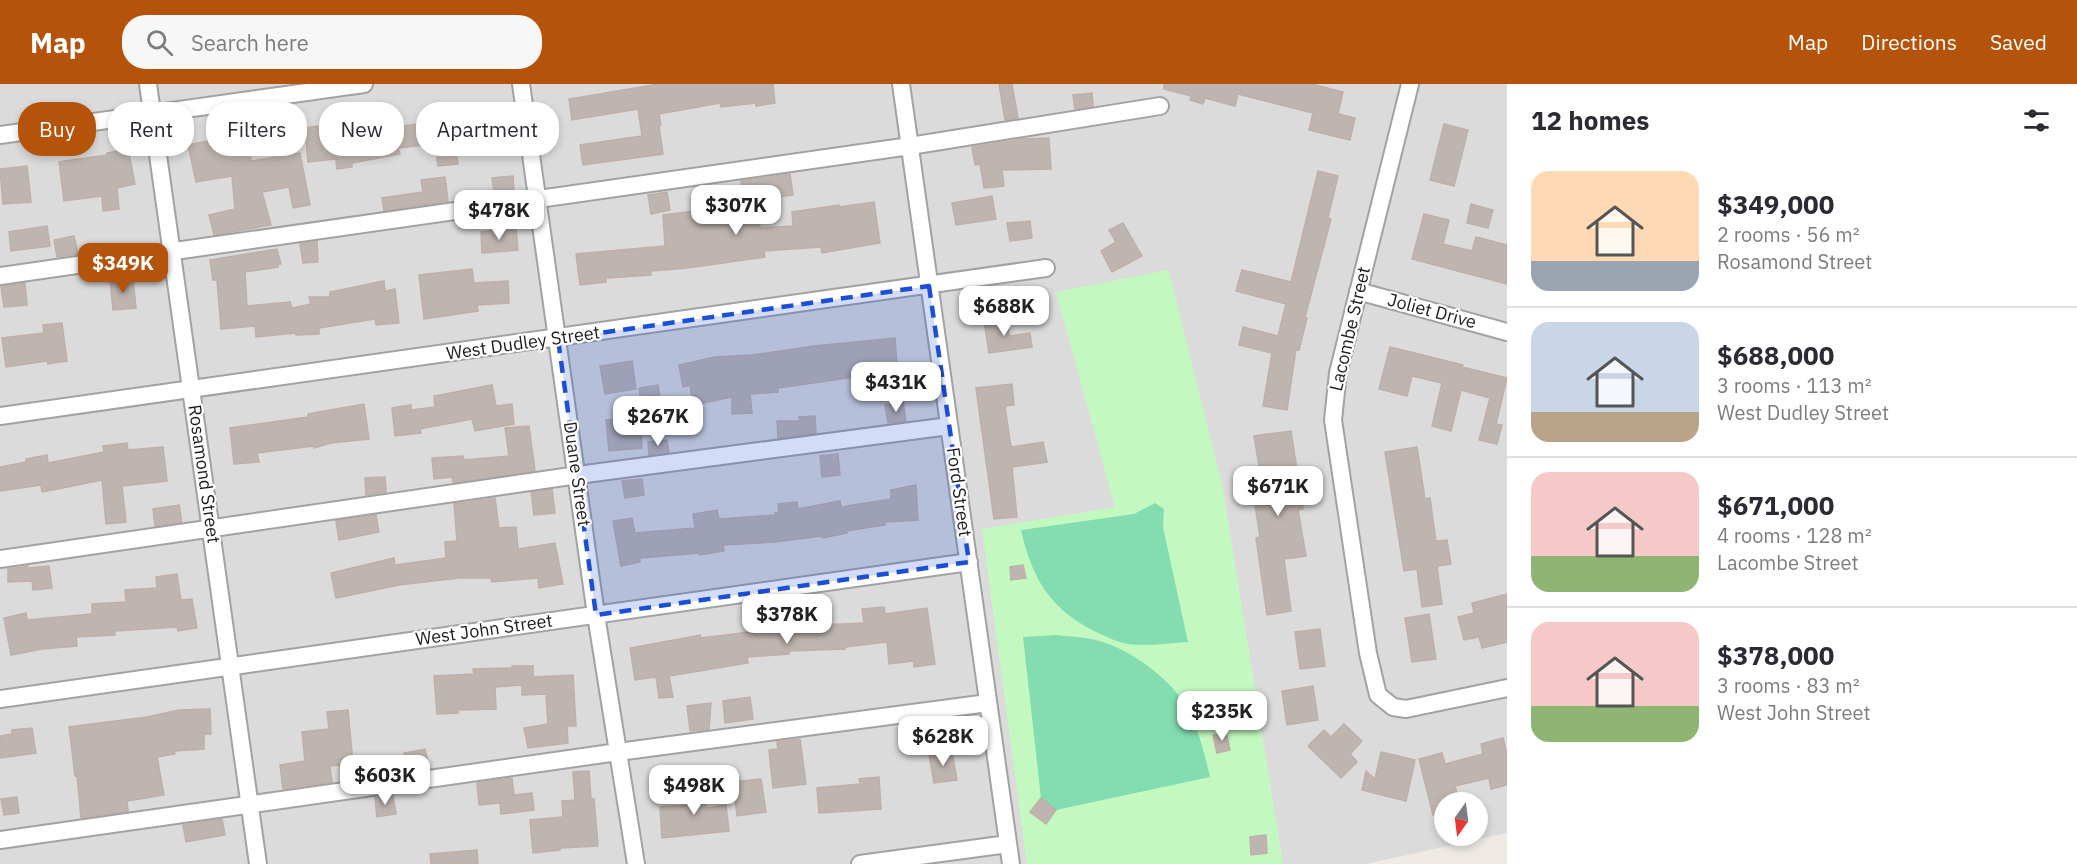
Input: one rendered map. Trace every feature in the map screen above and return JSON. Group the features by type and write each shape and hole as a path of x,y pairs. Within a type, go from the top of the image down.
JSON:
{"street":[{"name":"Rosamond Street","path":"148,84 150,102"},
{"path":"194,108 364,84"},
{"name":"Duane Street","path":"521,84 596,615 636,864"},
{"name":"Ford Street","path":"901,84 1011,864"},
{"name":"Lacombe Street","path":"1410,84 1338,373 1333,420 1368,653 1375,689 1386,703 1398,708 1414,708 1507,688"},
{"path":"0,276 910,146 1160,106"},
{"path":"0,135 108,120"},
{"name":"Rosamond Street","path":"158,156 258,864"},
{"name":"West Dudley Street","path":"0,417 1046,268"},
{"name":"Joliet Drive","path":"1358,291 1507,332"},
{"path":"0,559 578,475 949,426"},
{"name":"West John Street","path":"0,699 969,562"},
{"path":"0,840 618,752 988,704"},
{"path":"860,864 1008,844"}],"highlighted area":[{"path":"929,286 969,562 596,615 558,339"}],"shaded area":[{"path":"0,84 1507,84 1507,833 1488,837 1488,792 1434,792 1434,846 1448,846 1366,864 0,864"}],"green space":[{"path":"1169,270 1223,489 1283,864 1027,864 982,529 1115,507 1056,292"},
{"path":"1155,503 1164,509 1163,527 1188,642 1128,644 1078,622 1054,602 1037,577 1021,530 1134,514"},
{"path":"1056,635 1081,637 1116,647 1148,666 1167,683 1182,700 1192,718 1210,777 1056,810 1041,798 1023,637"}],"building":[{"path":"659,84 773,84 775,103 721,107 720,103 659,114 663,154 583,165 580,145 642,136 638,109 572,120 569,99"},
{"path":"999,84 1012,84 1018,118 1005,120"},
{"path":"1164,84 1312,84 1343,92 1338,114 1355,118 1350,140 1309,130 1313,113 1238,94 1235,106 1205,98 1203,104 1190,100 1191,96 1164,89"},
{"path":"1092,93 1093,106 1075,109 1073,95"},
{"path":"416,124 416,146 404,147 404,126"},
{"path":"1444,124 1468,130 1454,186 1430,180"},
{"path":"319,126 319,156 389,156 352,163 352,167 337,169 336,159 308,162 307,128"},
{"path":"1049,138 1051,169 1002,170 1004,186 984,188 980,164 975,165 972,147 1022,139"},
{"path":"206,141 206,156 251,156 251,161 282,156 301,156 310,205 293,208 289,187 262,192 271,225 214,235 209,215 235,209 232,176 196,182 190,156 194,156 194,144"},
{"path":"107,153 108,156 129,156 135,184 117,188 119,209 103,211 102,196 64,201 59,162 107,155"},
{"path":"437,156 457,156 458,164 438,166"},
{"path":"27,166 31,202 3,204 0,169"},
{"path":"1318,171 1338,176 1328,218 1331,219 1305,317 1307,318 1299,350 1296,349 1287,410 1263,406 1272,353 1239,345 1243,327 1278,336 1286,304 1236,291 1242,270 1291,282"},
{"path":"790,174 793,195 756,199 760,228 793,226 792,212 874,202 880,243 822,253 821,247 764,251 765,257 651,271 651,275 606,278 606,282 580,285 576,254 665,246 663,215 710,209 711,216 745,212 741,181"},
{"path":"513,176 514,192 494,195 492,178"},
{"path":"445,177 448,201 384,211 382,198 423,192 421,180"},
{"path":"667,192 670,210 651,214 648,195"},
{"path":"992,196 996,219 956,225 952,203"},
{"path":"1471,204 1493,210 1488,228 1467,223"},
{"path":"1424,214 1449,220 1443,244 1472,251 1476,237 1507,245 1507,284 1412,259"},
{"path":"1030,221 1032,238 1010,241 1007,223"},
{"path":"1123,223 1142,256 1112,272 1101,251 1116,242 1109,230"},
{"path":"47,226 50,246 11,251 9,232"},
{"path":"516,229 518,250 482,253 481,232"},
{"path":"74,236 78,254 57,257 54,240"},
{"path":"317,241 318,262 303,263 300,244"},
{"path":"277,249 281,264 278,264 278,267 245,272 247,306 290,302 292,308 311,304 309,297 330,297 330,292 384,281 385,291 395,289 399,323 376,325 375,319 319,328 319,334 296,335 296,333 256,337 255,326 221,329 217,280 213,280 210,260"},
{"path":"472,269 474,283 508,281 509,303 477,305 478,311 424,319 419,275"},
{"path":"133,279 136,308 113,310 110,281"},
{"path":"25,283 27,305 4,307 1,286"},
{"path":"1007,318 1009,336 1030,333 1032,347 989,353 984,321"},
{"path":"62,323 67,361 48,364 47,361 6,367 2,338 44,333 43,325"},
{"path":"895,338 898,377 876,378 876,374 778,388 778,392 750,394 752,413 732,414 732,397 693,405 690,385 683,387 679,365 715,357 753,355"},
{"path":"1390,347 1507,378 1496,424 1502,425 1497,444 1479,440 1490,398 1461,390 1451,431 1432,426 1442,383 1412,376 1407,396 1379,389"},
{"path":"632,361 636,389 605,394 600,366"},
{"path":"1012,384 1014,405 1005,406 1011,447 1043,442 1047,462 1012,467 1017,517 994,519 976,388"},
{"path":"492,385 496,406 512,404 514,424 475,431 472,419 420,429 421,433 395,436 392,408 411,405 411,410 435,407 434,396"},
{"path":"658,385 661,404 642,407 639,388"},
{"path":"903,402 906,421 888,423 885,405"},
{"path":"364,404 369,439 331,443 314,448 314,446 257,453 259,462 234,464 230,428 308,417 308,414"},
{"path":"815,416 816,433 778,438 777,421 800,421 799,417"},
{"path":"640,417 642,448 609,451 606,420"},
{"path":"529,426 535,471 453,483 452,477 434,479 432,458 463,456 464,460 509,456 505,428"},
{"path":"1291,431 1303,509 1298,510 1306,556 1284,559 1291,611 1267,615 1256,538 1260,537 1253,492 1263,490 1254,436"},
{"path":"667,440 669,452 649,455 648,442"},
{"path":"127,443 128,450 163,447 167,481 122,486 126,522 106,524 102,480 42,492 41,485 0,491 0,467 47,455 48,463 104,452 103,446"},
{"path":"1417,447 1425,499 1430,498 1436,541 1447,540 1451,564 1437,566 1442,604 1422,607 1417,569 1404,571 1385,452"},
{"path":"838,454 840,475 822,477 820,456"},
{"path":"385,477 386,492 366,495 365,478"},
{"path":"642,479 644,495 625,498 622,481"},
{"path":"916,485 918,520 884,522 885,525 846,531 847,533 823,538 822,536 723,545 724,551 700,555 699,553 640,558 640,562 621,566 613,521 632,518 635,533 695,528 693,514 717,510 719,519 776,515 775,513 779,512 778,504 797,502 798,509 840,501 841,507 891,499 891,490"},
{"path":"552,489 555,513 534,515 531,492"},
{"path":"495,498 499,528 516,527 518,549 555,543 563,584 539,588 538,578 492,582 491,578 459,578 399,585 336,598 331,573 394,558 395,565 446,558 445,542 457,541 454,504"},
{"path":"179,505 182,522 155,526 153,509"},
{"path":"376,515 379,532 339,540 336,521"},
{"path":"1023,565 1026,578 1011,580 1010,567"},
{"path":"28,566 28,568 49,566 52,588 33,590 32,581 8,582 8,569"},
{"path":"177,574 181,600 192,599 197,628 178,631 177,627 115,631 115,635 76,637 77,646 11,655 4,618 26,613 27,620 92,614 92,604 126,602 125,590 157,588 156,577"},
{"path":"1507,594 1507,642 1482,648 1479,637 1464,640 1458,617 1474,613 1472,603"},
{"path":"884,607 885,614 927,608 935,664 914,667 914,661 889,664 887,642 845,647 845,649 789,651 789,654 747,657 748,663 669,676 673,697 659,698 656,677 635,680 630,648 700,635 701,638 799,626 864,623 862,609"},
{"path":"1429,614 1436,659 1412,662 1405,618"},
{"path":"1320,629 1325,666 1300,669 1295,632"},
{"path":"512,666 533,666 533,677 573,675 576,726 567,726 568,743 528,748 524,728 548,724 546,694 522,695 522,685 495,687 496,709 458,710 458,713 437,714 434,676 474,674 473,669 512,668"},
{"path":"1313,686 1318,720 1287,725 1282,691"},
{"path":"750,697 753,719 725,723 723,701"},
{"path":"711,703 709,729 690,731 687,706"},
{"path":"210,709 211,734 204,734 204,749 174,751 175,754 157,757 164,795 127,801 128,811 81,818 69,727 147,717 179,710"},
{"path":"348,710 353,764 330,766 332,782 283,789 280,765 305,761 302,732 329,729 327,712"},
{"path":"928,722 928,737 907,737 908,724"},
{"path":"1344,724 1362,741 1350,754 1357,762 1341,778 1308,746 1324,730 1331,737"},
{"path":"32,728 36,753 0,758 0,736 12,734 12,730"},
{"path":"1226,732 1230,750 1217,753 1213,735"},
{"path":"1503,738 1507,754 1507,785 1491,789 1489,778 1455,786 1457,792 1434,792 1433,815 1419,759 1442,753 1445,764 1483,754 1481,744"},
{"path":"800,739 806,784 773,788 769,750 778,749 777,742"},
{"path":"425,749 428,762 407,767 404,753"},
{"path":"952,751 957,780 934,783 929,755"},
{"path":"1381,752 1415,760 1406,801 1362,790 1366,771 1375,779"},
{"path":"589,771 598,846 560,848 560,850 533,853 530,820 563,817 562,801 575,800 573,772"},
{"path":"879,777 881,809 819,813 817,788 860,784 859,779"},
{"path":"512,778 514,795 532,793 534,810 501,814 500,803 479,805 477,783"},
{"path":"761,779 766,812 737,816 733,782"},
{"path":"692,782 707,783 706,808 726,805 729,831 662,838 660,807 691,805"},
{"path":"393,796 396,814 377,817 375,798"},
{"path":"17,797 19,813 4,815 1,799"},
{"path":"1041,798 1056,810 1046,824 1030,812"},
{"path":"222,819 225,835 186,842 183,825"},
{"path":"1266,835 1267,853 1251,855 1250,837"},
{"path":"477,850 478,864 431,864 430,854"}]}
